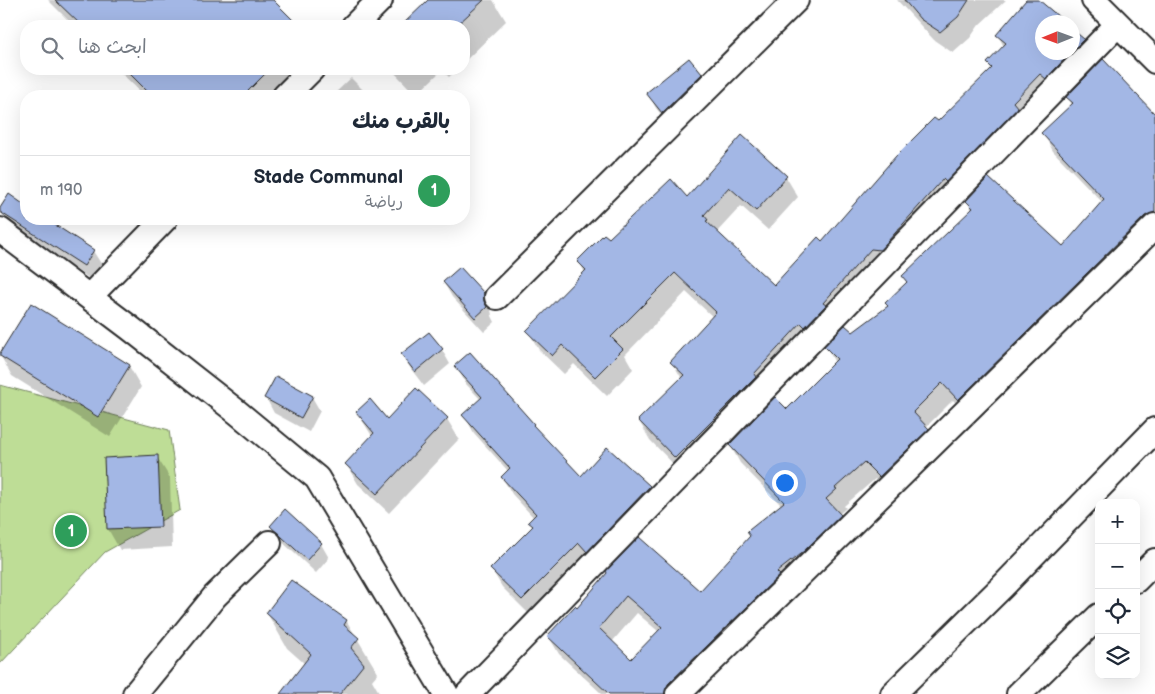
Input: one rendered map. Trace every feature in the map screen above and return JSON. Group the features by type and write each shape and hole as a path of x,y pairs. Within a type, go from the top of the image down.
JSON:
{"street":[{"path":"498,297 796,0"},
{"path":"1094,0 1155,62"},
{"path":"359,20 375,2"},
{"path":"468,694 1118,24"},
{"path":"291,90 306,75"},
{"path":"89,297 159,225"},
{"path":"678,694 1155,226"},
{"path":"0,230 237,412 316,478 446,694"},
{"path":"893,694 1003,586 1155,430"},
{"path":"135,694 215,596 269,543"},
{"path":"1140,576 1155,561"},
{"path":"1020,694 1095,620"}],"green space":[{"path":"0,385 169,430 180,510 105,552 0,664"}],"building":[{"path":"55,0 273,0 293,20 76,20"},
{"path":"428,0 484,0 462,20 407,20"},
{"path":"904,0 969,0 958,17 940,32 920,19"},
{"path":"1026,0 1039,0 1057,15 1035,15 1035,60 1064,60 1046,79 1040,74 1013,102 1018,108 946,182 943,179 880,250 871,249 823,303 826,305 805,327 801,323 754,374 756,377 675,458 638,420 684,375 670,362 716,312 675,273 611,337 623,349 595,377 562,345 552,356 526,331 586,270 577,261 604,234 609,238 671,179 687,197 742,135 787,176 756,211 729,187 704,215 708,220 706,221 774,285 818,237 822,241 896,156 934,118 938,121 992,68 987,63 1006,43 996,35"},
{"path":"689,58 702,74 662,113 646,93"},
{"path":"1103,59 1155,114 1155,212 1145,216 958,400 942,383 913,412 929,429 879,477 864,462 835,488 837,489 826,499 841,515 804,551 777,572 780,575 668,684 665,694 609,694 547,636 575,606 577,608 607,573 606,571 639,537 700,591 750,536 747,532 784,502 729,445 775,397 787,409 837,359 824,346 845,325 853,332 888,306 885,303 907,282 902,276 973,208 966,201 988,177 1063,246 1104,199 1041,133 1073,103 1066,97","holes":["626,596 662,627 631,659 599,628"]},
{"path":"131,75 264,75 249,90 146,90"},
{"path":"9,194 20,202 20,225 0,212 0,208"},
{"path":"20,225 55,225 94,250 84,266"},
{"path":"460,267 484,293 484,301 487,307 475,318 443,282"},
{"path":"31,303 130,365 98,417 0,356 0,353"},
{"path":"429,332 443,349 415,372 401,354"},
{"path":"470,352 533,425 581,476 607,447 650,486 587,552 579,543 522,600 490,569 533,526 528,522 536,514 501,477 510,468 462,415 482,397 454,366"},
{"path":"276,376 313,396 301,418 264,398"},
{"path":"416,388 448,418 377,494 345,464 374,433 356,412 370,399 387,419"},
{"path":"158,455 161,527 107,529 104,458"},
{"path":"285,509 322,543 307,560 270,526"},
{"path":"291,580 347,620 344,625 359,638 351,648 364,664 340,694 280,694 311,654 266,613"}],"place":[{"name":"Stade Communal","path":"71,531"}]}
